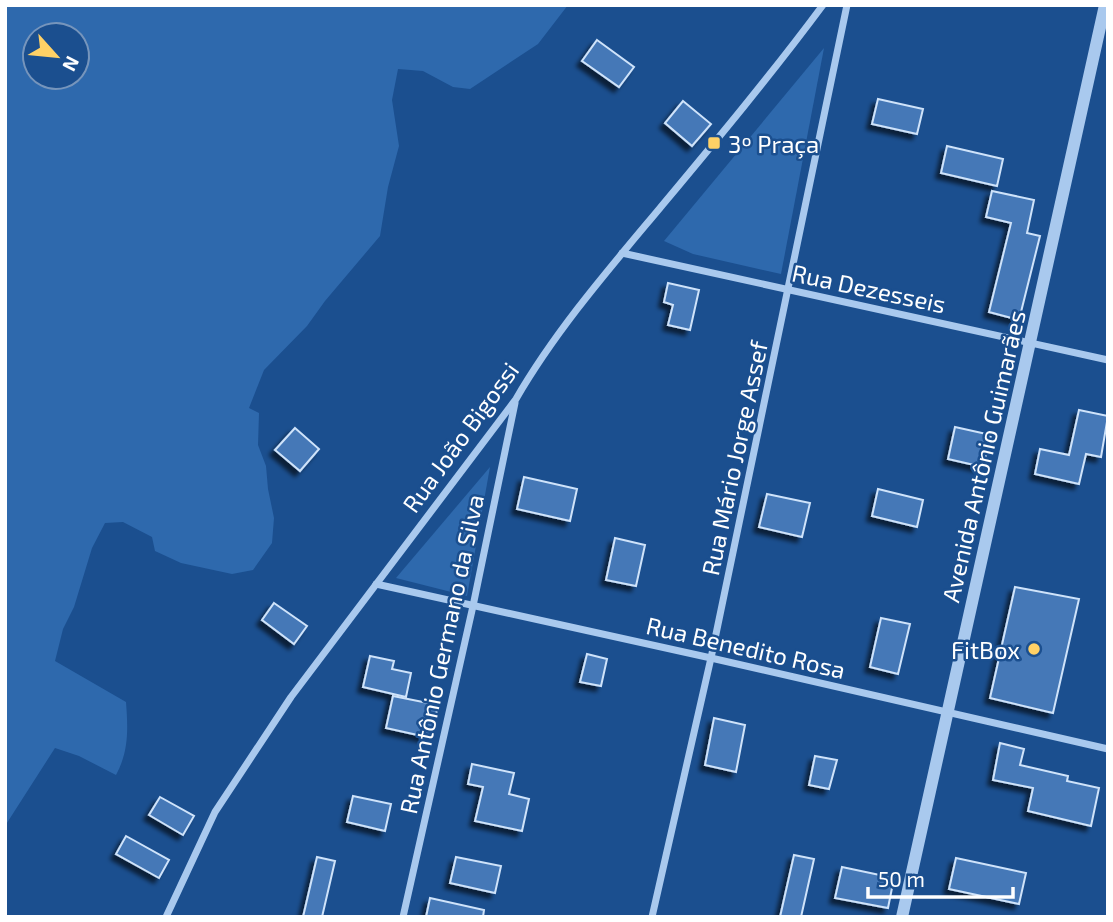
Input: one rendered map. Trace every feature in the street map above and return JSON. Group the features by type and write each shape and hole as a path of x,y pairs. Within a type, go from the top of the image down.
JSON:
{"street":[{"name":"Rua João Bigossi","path":"166,917 215,812 291,697 516,399 536,366 622,253 722,133 823,5"},
{"name":"Rua Mário Jorge Assef","path":"652,917 711,658 847,5"},
{"name":"Avenida Antônio Guimarães","path":"902,917 1105,5"},
{"name":"Rua Dezesseis","path":"622,253 1108,360"},
{"name":"Rua Antônio Germano da Silva","path":"403,917 473,606 516,399"},
{"name":"Rua Benedito Rosa","path":"376,584 1108,750"}],"shaded area":[{"path":"5,5 568,5 538,44 470,89 453,87 423,71 398,69 392,100 399,146 388,187 380,236 307,326 264,370 249,408 259,413 258,445 266,466 274,518 272,543 253,570 232,574 181,563 155,551 152,537 123,522 105,523 92,548 74,607 63,629 55,661 126,702 127,731 123,757 116,775 79,756 55,748 5,826"},
{"path":"824,48 781,274 693,254 664,241"},
{"path":"490,467 467,596 396,578"}],"building":[{"path":"597,40 634,67 619,87 582,61"},
{"path":"878,99 923,109 917,134 872,124"},
{"path":"683,101 711,124 692,146 665,123"},
{"path":"947,146 1003,159 997,186 941,173"},
{"path":"992,191 1034,200 1027,233 1040,236 1019,320 989,312 1011,223 986,217"},
{"path":"668,283 699,290 690,330 668,325 673,305 664,302"},
{"path":"1079,410 1108,416 1101,457 1086,454 1079,484 1035,474 1040,449 1069,455"},
{"path":"955,427 991,435 983,467 948,459"},
{"path":"295,428 319,449 300,471 275,450"},
{"path":"524,477 577,489 570,521 517,509"},
{"path":"878,489 923,500 917,527 872,516"},
{"path":"767,494 810,503 802,537 759,527"},
{"path":"615,538 645,545 636,586 606,580"},
{"name":"FitBox","path":"1015,587 1079,599 1053,713 990,698"},
{"path":"274,603 307,626 294,644 262,620"},
{"path":"881,618 910,624 898,674 870,667"},
{"path":"587,654 607,659 601,686 580,682"},
{"path":"370,656 394,661 392,669 411,673 406,697 363,687"},
{"path":"393,696 438,705 431,738 386,728"},
{"path":"714,718 745,725 736,772 705,765"},
{"path":"1000,743 1024,749 1020,765 1068,776 1067,781 1099,788 1091,826 1028,811 1033,788 993,780"},
{"path":"815,756 837,760 829,789 809,785"},
{"path":"472,764 514,773 509,794 529,799 522,831 475,821 483,787 468,784"},
{"path":"353,796 391,804 385,831 347,822"},
{"path":"160,797 194,816 183,835 149,815"},
{"path":"126,836 169,860 159,878 116,854"},
{"path":"794,855 814,859 801,917 780,917"},
{"path":"317,857 335,861 322,917 303,917"},
{"path":"456,857 501,866 495,893 450,883"},
{"path":"956,858 1026,873 1019,904 949,889"},
{"path":"842,867 894,878 888,908 835,898"},
{"path":"430,898 484,910 483,917 426,917"}],"place":[{"name":"3º Praça","path":"714,143"},
{"name":"FitBox","path":"1034,649"}]}
